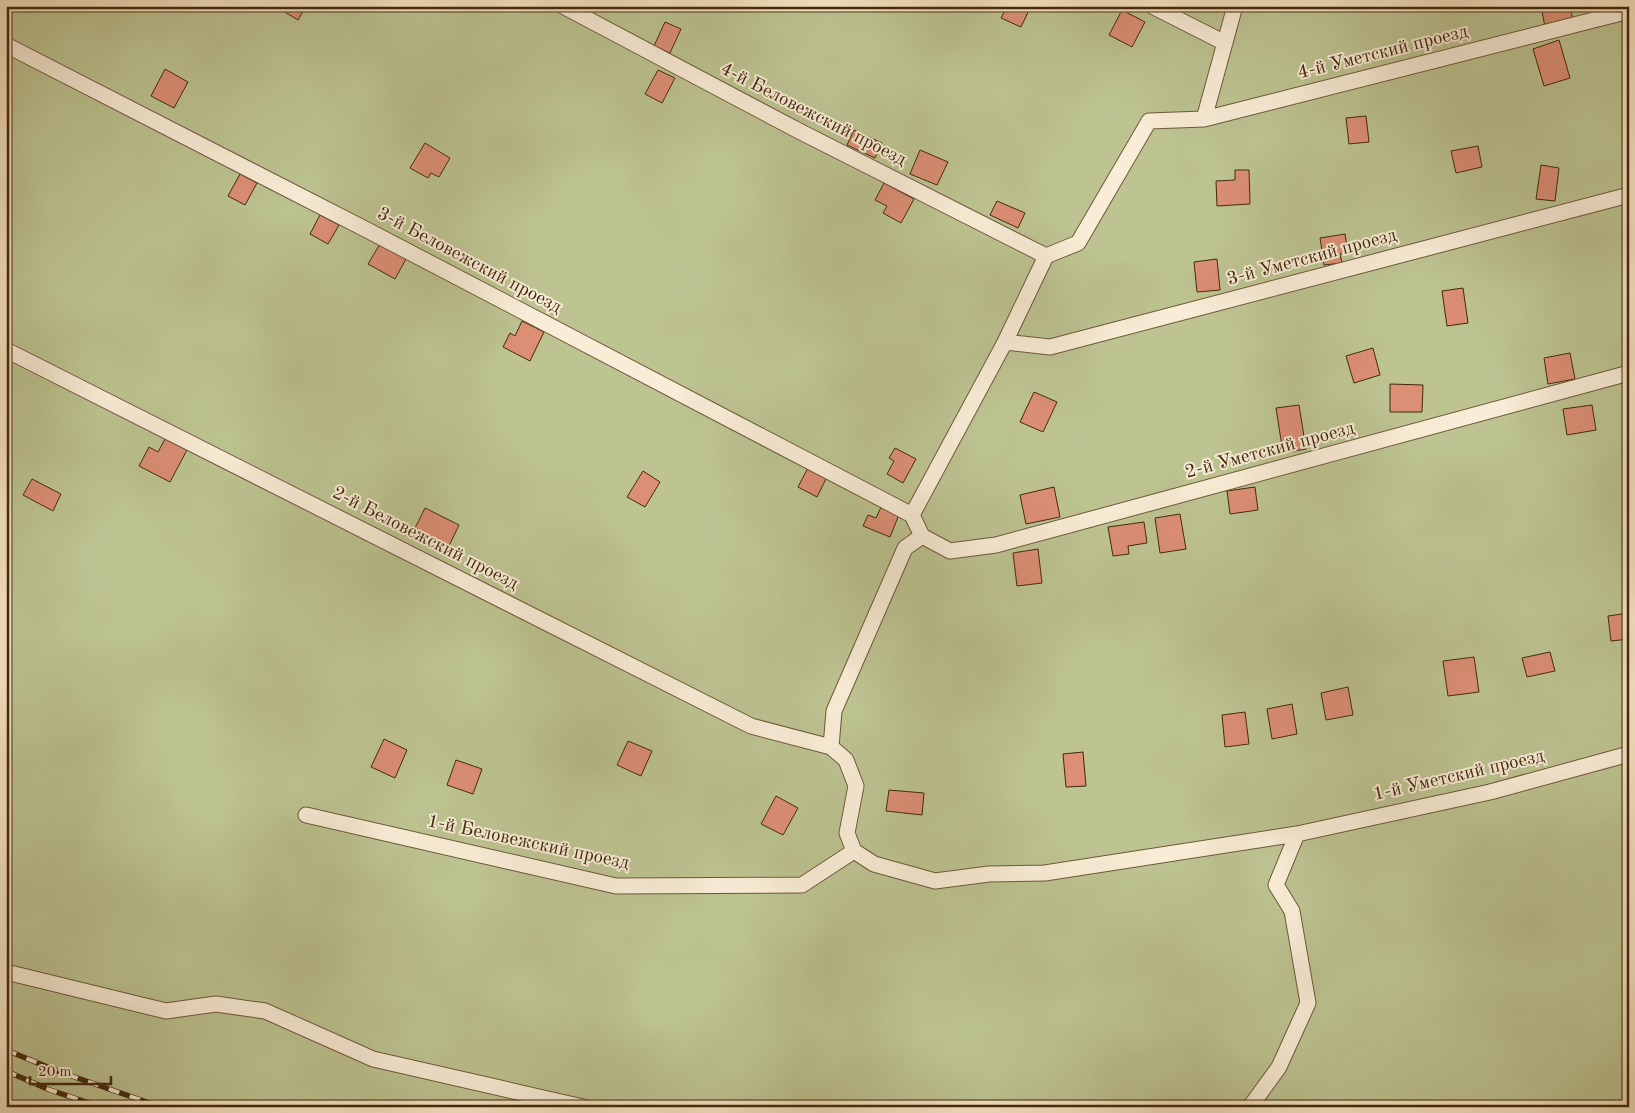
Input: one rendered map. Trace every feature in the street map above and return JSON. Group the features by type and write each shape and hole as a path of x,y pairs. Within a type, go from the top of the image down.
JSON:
{"lane":[{"name":"4-й Беловежский проезд","path":"563,6 799,131 1046,256"},
{"path":"1152,6 1225,43"},
{"path":"1204,119 1235,6"},
{"name":"4-й Уметский проезд","path":"1046,256 1078,243 1149,121 1204,119 1629,11"},
{"name":"3-й Беловежский проезд","path":"6,44 912,515"},
{"name":"3-й Уметский проезд","path":"1005,342 1050,347 1629,195"},
{"path":"854,851 847,833 856,786 846,760 831,747 834,711 904,548 922,536 912,515 1005,342 1046,256"},
{"name":"2-й Беловежский проезд","path":"6,350 751,726 831,747"},
{"name":"2-й Уметский проезд","path":"922,536 950,551 996,545 1629,373"},
{"name":"1-й Уметский проезд","path":"854,851 874,864 935,881 989,874 1045,873 1296,834 1490,792 1629,754"},
{"name":"1-й Беловежский проезд","path":"306,815 616,886 802,885 854,851"},
{"path":"1250,1107 1279,1067 1308,1003 1292,911 1276,885 1296,834"},
{"path":"6,972 166,1011 216,1004 264,1011 373,1059 583,1107"}],"green space":[{"path":"6,6 1629,6 1629,1107 6,1107"}],"building":[{"path":"279,6 306,6 298,20 278,8"},
{"path":"1007,6 1031,6 1021,27 1001,18"},
{"path":"1541,6 1570,6 1573,21 1545,27"},
{"path":"1122,10 1145,22 1132,47 1109,35"},
{"path":"665,22 681,29 670,53 654,46"},
{"path":"1559,40 1570,78 1544,86 1533,49"},
{"path":"165,69 188,82 174,108 151,96"},
{"path":"658,70 675,78 662,103 645,94"},
{"path":"1366,116 1369,142 1349,144 1346,118"},
{"path":"854,130 882,143 875,158 847,145"},
{"path":"425,143 450,158 439,177 431,173 428,178 410,168"},
{"path":"1478,146 1482,167 1456,173 1451,151"},
{"path":"920,150 948,162 937,185 910,174"},
{"path":"1541,165 1559,168 1555,201 1536,199"},
{"path":"1235,170 1249,170 1250,204 1217,206 1216,181 1235,180"},
{"path":"240,174 257,183 245,205 228,196"},
{"path":"884,183 914,199 901,223 883,213 887,206 875,200"},
{"path":"997,201 1025,213 1018,228 990,215"},
{"path":"320,215 339,225 328,244 310,234"},
{"path":"1345,234 1348,253 1340,254 1342,263 1324,265 1320,238"},
{"path":"380,244 406,259 395,279 368,264"},
{"path":"1217,259 1220,290 1197,292 1194,262"},
{"path":"1463,288 1468,323 1447,326 1442,291"},
{"path":"522,321 544,332 530,361 503,347 510,333 515,336"},
{"path":"1373,348 1380,375 1354,383 1346,356"},
{"path":"1570,353 1575,379 1548,384 1544,358"},
{"path":"1390,384 1423,385 1422,412 1390,412"},
{"path":"1034,392 1057,402 1043,432 1020,422"},
{"path":"1299,405 1306,449 1283,453 1276,408"},
{"path":"1592,405 1596,430 1567,435 1563,409"},
{"path":"165,439 187,450 170,482 139,466 149,447 158,452"},
{"path":"895,448 916,459 903,483 887,474 894,461 889,458"},
{"path":"810,464 829,473 817,497 798,487"},
{"path":"643,471 660,482 645,507 627,497"},
{"path":"32,479 61,494 53,511 23,495"},
{"path":"1054,487 1060,517 1026,524 1020,495"},
{"path":"1255,487 1258,510 1230,514 1227,491"},
{"path":"882,505 900,512 890,537 863,526 868,515 876,518"},
{"path":"425,508 459,525 446,552 411,536"},
{"path":"1180,514 1186,549 1160,553 1155,518"},
{"path":"1144,522 1147,543 1128,546 1129,554 1113,556 1108,527"},
{"path":"1038,549 1042,583 1017,586 1013,553"},
{"path":"1629,613 1629,639 1611,641 1608,616"},
{"path":"1550,652 1555,671 1527,677 1522,658"},
{"path":"1474,657 1479,692 1448,696 1443,661"},
{"path":"1348,687 1353,715 1326,720 1321,693"},
{"path":"1292,704 1297,734 1272,739 1267,709"},
{"path":"1245,712 1249,744 1225,747 1222,715"},
{"path":"384,739 407,750 395,778 371,767"},
{"path":"628,741 652,751 641,776 617,765"},
{"path":"1083,752 1086,786 1066,787 1063,754"},
{"path":"456,760 482,769 473,794 447,785"},
{"path":"889,790 924,793 922,815 886,811"},
{"path":"776,796 798,808 783,835 761,824"}],"railway":[{"path":"6,1050 60,1072 161,1107"},
{"path":"6,1071 50,1090 101,1107"}]}
